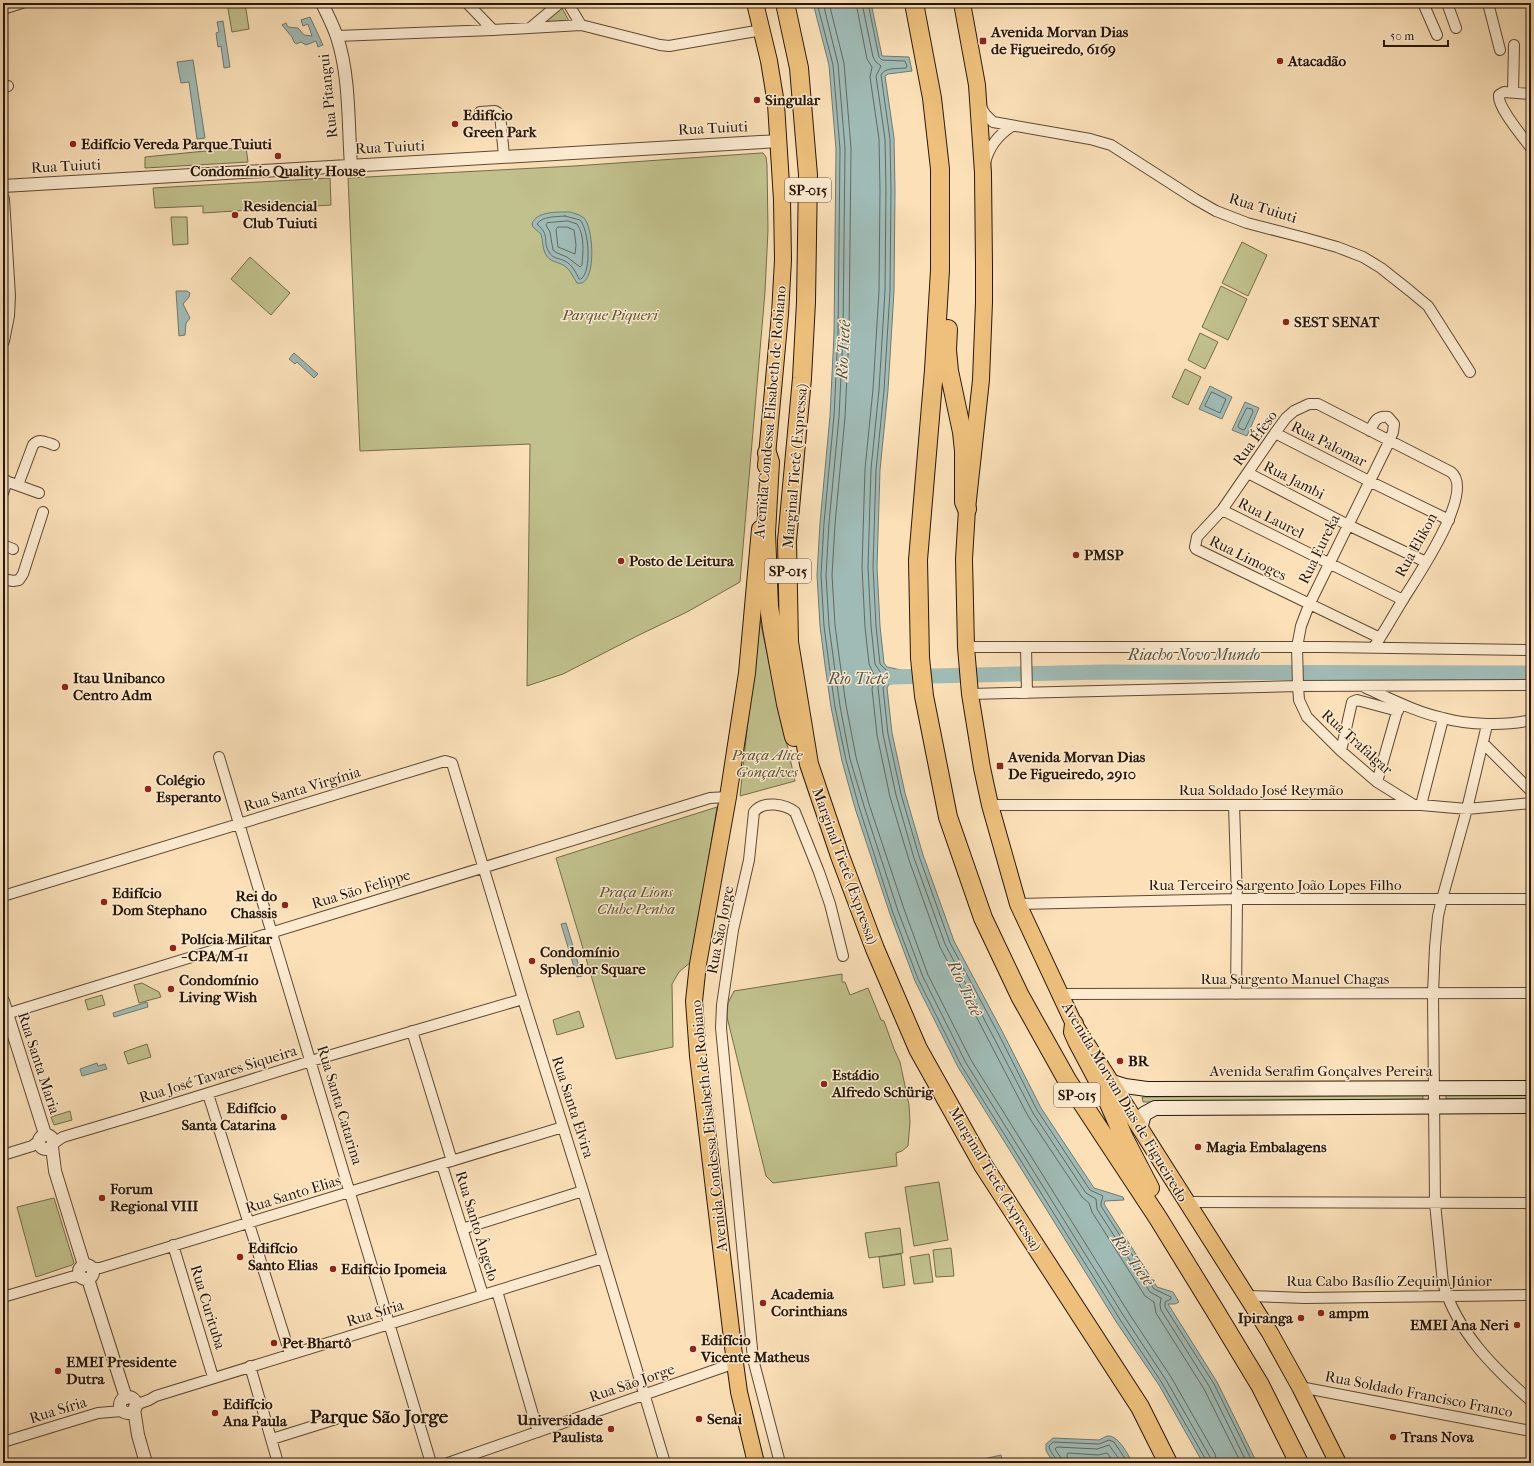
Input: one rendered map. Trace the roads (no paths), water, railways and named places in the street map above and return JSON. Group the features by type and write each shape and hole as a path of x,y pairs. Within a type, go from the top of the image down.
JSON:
{"highway":[{"name":"Avenida Condessa Elisabeth de Robiano","path":"755,3 769,61 776,104 779,141 783,260 780,314 748,673 728,797 698,964 694,1001 698,1056 735,1363 739,1392 756,1463"},
{"name":"Marginal Tietê (Expressa)","path":"785,3 799,68 808,175 806,302 802,378 787,541 789,642 809,764 840,856 875,949 918,1049 983,1165 1140,1408 1168,1463"},
{"name":"SP-015","path":"914,3 932,98 940,169 940,270 934,370 918,560 920,658 924,696 948,817 983,918 1020,996 1067,1080 1158,1218 1260,1385 1299,1463"},
{"name":"Avenida Morvan Dias de Figueiredo","path":"962,3 976,75 978,102 983,173 984,302 981,380 967,509 964,559 966,655 982,768 990,805 1018,904 1074,1024 1247,1296 1300,1387 1338,1463"},
{"path":"940,270 948,286 949,293 947,350 949,371 962,432 964,451 964,502 967,509"},
{"path":"767,454 770,462 766,548 772,628 791,728 801,752 809,764"},
{"path":"1074,1024 1074,1032 1077,1041 1103,1090 1125,1140 1151,1190 1158,1218"}],"main road":[{"name":"Avenida Serafim Gonçalves Pereira","path":"1112,1082 1125,1086 1147,1089 1531,1088"},
{"path":"1140,1129 1144,1114 1155,1108 1531,1106"}],"street":[{"path":"3,9 22,3"},
{"name":"Rua Pitangui","path":"322,3 337,36 346,80 351,166"},
{"path":"467,3 493,30"},
{"path":"530,28 560,3"},
{"path":"568,3 581,25"},
{"path":"1423,3 1437,35"},
{"path":"1447,3 1456,28"},
{"path":"1488,3 1500,50"},
{"path":"337,36 581,25 669,46 762,30"},
{"path":"1508,92 1514,45"},
{"path":"1531,94 1508,92 1499,95 1499,103 1531,148"},
{"name":"Rua Tuiuti","path":"978,102 989,119 994,122 1090,139 1111,145 1195,199 1216,210 1247,223 1337,247 1363,257 1381,268 1428,306 1470,372"},
{"path":"480,112 495,111 500,114 504,156"},
{"path":"983,173 986,158 997,138 1012,126"},
{"name":"Rua Tuiuti","path":"9,186 779,141"},
{"path":"3,341 8,316 9,296 3,199 9,186"},
{"name":"Rua Éfeso","path":"1196,549 1195,546 1197,537 1222,510 1274,433 1294,411 1309,404 1315,403 1389,442"},
{"name":"Rua Eureka","path":"1298,683 1297,647 1301,626 1328,564 1389,442 1394,427 1393,422 1390,418 1385,416 1380,417 1376,419 1370,431"},
{"name":"Rua Palomar","path":"1274,433 1449,520"},
{"path":"18,486 33,445 37,440 54,445"},
{"name":"Rua Elikon","path":"1374,647 1440,540 1449,520 1456,492 1456,480 1454,475 1389,442"},
{"name":"Rua Jambi","path":"1248,473 1348,525 1426,562"},
{"path":"3,493 5,481 39,493"},
{"name":"Rua Laurel","path":"1222,510 1403,600"},
{"path":"3,579 13,581 19,580 23,574 43,512"},
{"name":"Rua Limoges","path":"1196,549 1309,605 1380,638"},
{"path":"1026,647 1027,693"},
{"path":"966,655 1026,647 1374,647 1531,650"},
{"path":"970,690 1027,693 1298,683 1361,686 1531,685"},
{"name":"Rua Trafalgar","path":"1298,683 1299,700 1307,717 1341,751 1377,782 1418,805"},
{"path":"1361,686 1399,707"},
{"path":"1341,751 1352,702 1357,700 1399,707 1443,719 1487,724 1530,722"},
{"path":"1377,782 1399,707"},
{"path":"1418,805 1443,719"},
{"path":"1487,724 1467,809 1442,899 1436,930 1433,994 1435,1202 1439,1256 1443,1283 1460,1323 1471,1340 1498,1371 1531,1401"},
{"path":"1483,743 1531,791"},
{"name":"Rua Santa Catarina","path":"219,757 431,1463"},
{"name":"Rua Santa Virgínia","path":"3,896 444,761 450,762"},
{"name":"Rua Santa Elvira","path":"450,762 454,767 523,999 564,1127 665,1463"},
{"name":"Rua São Felippe","path":"5,1014 710,798 728,797"},
{"name":"Rua Soldado José Reymão","path":"990,805 1418,805 1467,809 1531,803"},
{"name":"Rua São Jorge","path":"780,1463 752,1359 721,1028 722,1004 733,930 749,860 754,812 758,807 766,805 782,805 795,812 830,904 843,956"},
{"path":"1234,805 1237,899 1236,994"},
{"name":"Rua Terceiro Sargento João Lopes Filho","path":"1018,904 1237,899 1531,899"},
{"name":"Rua Sargento Manuel Chagas","path":"1059,994 1531,994"},
{"name":"Rua José Tavares Siqueira","path":"3,1155 208,1094 311,1061 523,999"},
{"name":"Rua Santa Maria","path":"3,1001 5,1014 47,1142 146,1463"},
{"path":"412,1031 452,1161"},
{"path":"208,1094 290,1354"},
{"name":"Rua Santo Elias","path":"3,1297 564,1127"},
{"name":"Rua Santo Ângelo","path":"442,1165 482,1295"},
{"path":"462,1229 583,1191"},
{"path":"1186,1202 1531,1203"},
{"name":"Rua Curituba","path":"173,1245 213,1377"},
{"name":"Rua Síria","path":"3,1442 128,1404 148,1395 156,1396 213,1377 603,1258"},
{"path":"497,1291 538,1432"},
{"name":"Rua Cabo Basílio Zequim Júnior","path":"1247,1296 1305,1298 1531,1295"},
{"name":"Rua São Jorge","path":"448,1463 735,1363"},
{"path":"250,1366 278,1463"},
{"name":"Rua Soldado Francisco Franco","path":"1300,1387 1531,1431"},
{"path":"272,1439 336,1419"}],"water":[{"name":"Rio Tietê","path":"813,3 871,3 882,56 909,57 912,71 888,74 885,76 894,138 894,291 888,390 880,470 877,567 880,626 884,663 887,667 911,672 912,682 889,684 887,688 892,733 905,793 923,855 954,941 1041,1108 1094,1188 1123,1197 1124,1200 1105,1201 1104,1204 1157,1287 1173,1292 1179,1302 1175,1304 1168,1304 1217,1382 1257,1463 1203,1463 1159,1385 1117,1323 958,1067 915,981 890,914 855,808 842,761 831,707 820,626 817,575 820,523 830,416 834,334 836,149 829,65"},
{"path":"310,17 323,45 318,47 316,41 306,45 301,42 296,44 282,25 286,23 288,27 298,28 304,35 312,36 308,24 303,26 301,20"},
{"path":"223,21 230,67 224,68 221,46 218,47 216,33 219,32 217,22"},
{"path":"193,60 205,138 197,139 189,82 181,83 177,62"},
{"path":"570,212 584,218 590,233 592,256 591,267 588,276 583,282 577,283 571,272 566,267 549,259 543,248 541,234 533,227 532,224 534,220 543,214"},
{"path":"176,291 187,291 190,293 189,297 183,304 190,318 186,323 185,335 179,336"},
{"path":"294,353 318,374 314,378 297,362 295,364 289,359"},
{"path":"1210,386 1232,397 1222,419 1199,409"},
{"path":"1245,402 1259,408 1247,436 1232,430"},
{"path":"566,923 582,976 577,977 561,924"},
{"path":"147,1002 148,1007 114,1017 113,1013"},
{"path":"97,1063 98,1066 105,1064 107,1069 82,1076 80,1069"},
{"path":"1107,1436 1119,1442 1133,1463 1054,1463 1046,1451 1046,1444 1053,1438 1099,1440"},
{"path":"1001,1455 1003,1463 970,1463 970,1462"}],"waterway":[{"name":"Riacho Novo Mundo","path":"890,677 1102,672 1531,673"}],"place":[{"name":"Avenida Morvan Dias de Figueiredo, 6169","path":"983,41"},
{"name":"Atacadão","path":"1280,61"},
{"name":"Singular","path":"757,100"},
{"name":"Edifício Green Park","path":"455,124"},
{"name":"Edifício Vereda Parque Tuiuti","path":"73,144"},
{"name":"Condomínio Quality House","path":"278,156"},
{"name":"Residencial Club Tuiuti","path":"235,215"},
{"name":"SEST SENAT","path":"1286,322"},
{"name":"PMSP","path":"1076,555"},
{"name":"Posto de Leitura","path":"621,561"},
{"name":"Itau Unibanco Centro Adm","path":"65,687"},
{"name":"Avenida Morvan Dias De Figueiredo, 2910","path":"1000,766"},
{"name":"Colégio Esperanto","path":"148,789"},
{"name":"Edifício Dom Stephano","path":"104,902"},
{"name":"Rei do Chassis","path":"285,905"},
{"name":"Polícia Militar - CPA/M-11","path":"173,948"},
{"name":"Condomínio Splendor Square","path":"532,961"},
{"name":"Condomínio Living Wish","path":"171,989"},
{"name":"BR","path":"1120,1061"},
{"name":"Estádio Alfredo Schürig","path":"824,1084"},
{"name":"Edifício Santa Catarina","path":"284,1117"},
{"name":"Magia Embalagens","path":"1198,1147"},
{"name":"Forum Regional VIII","path":"102,1198"},
{"name":"Edifício Santo Elias","path":"240,1257"},
{"name":"Edifício Ipomeia","path":"333,1269"},
{"name":"Academia Corinthians","path":"763,1303"},
{"name":"ampm","path":"1321,1313"},
{"name":"Ipiranga","path":"1301,1318"},
{"name":"EMEI Ana Neri","path":"1517,1325"},
{"name":"Pet Bhartô","path":"274,1343"},
{"name":"Edifício Vicente Matheus","path":"693,1349"},
{"name":"EMEI Presidente Dutra","path":"58,1371"},
{"name":"Edifício Ana Paula","path":"215,1413"},
{"name":"Senai","path":"699,1419"},
{"name":"Universidade Paulista","path":"611,1429"},
{"name":"Trans Nova","path":"1393,1437"}],"district":[{"name":"Parque São Jorge","path":"379,1417"}],"park label":[{"name":"Parque Piqueri","path":"610,315"},
{"name":"Praça Alice Gonçalves","path":"767,764"},
{"name":"Praça Lions Clube Penha","path":"636,900"}]}
